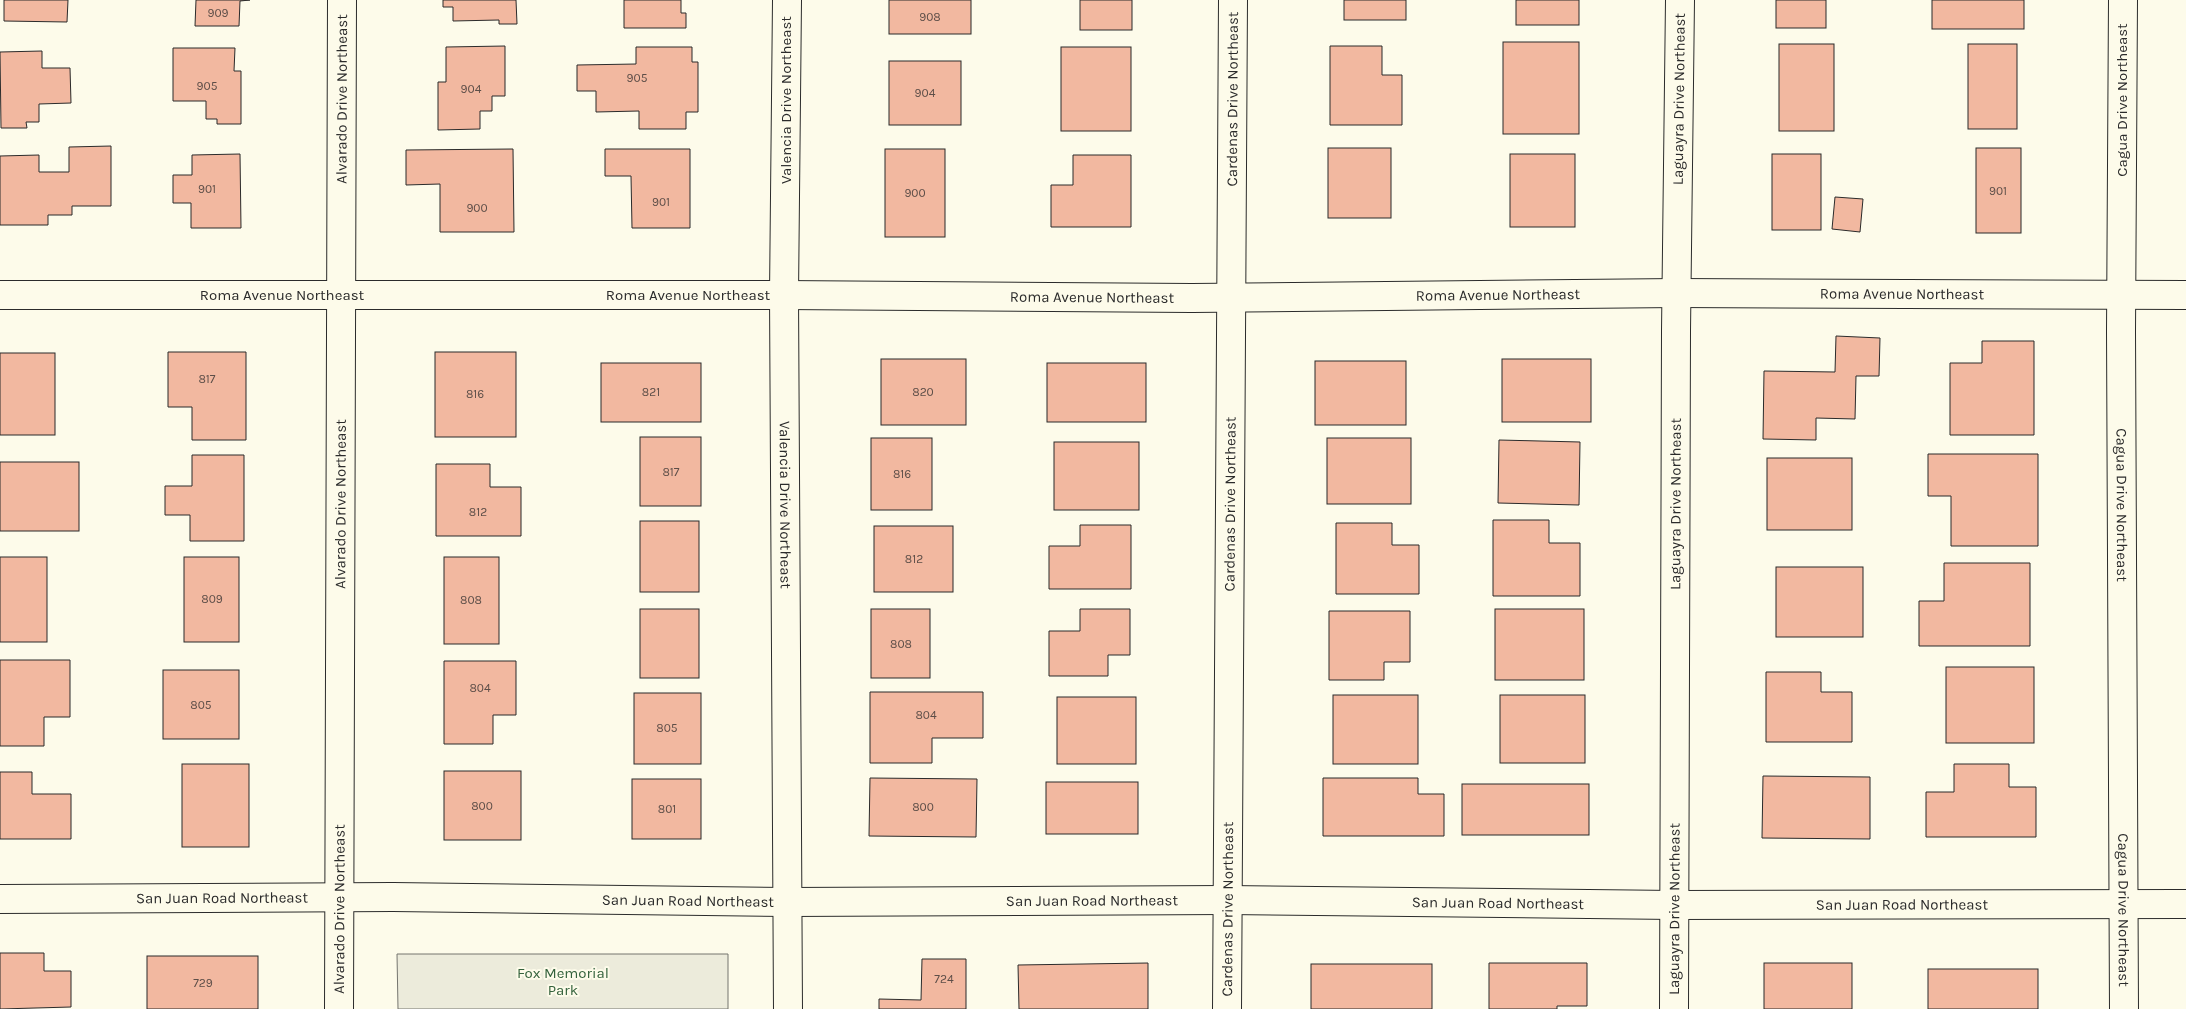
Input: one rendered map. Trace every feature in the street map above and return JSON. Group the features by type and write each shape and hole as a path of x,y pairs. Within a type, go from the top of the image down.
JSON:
{"street":[{"name":"Alvarado Drive Northeast","path":"339,1009 342,0"},
{"name":"Valencia Drive Northeast","path":"787,0 784,295 788,1009"},
{"name":"Cardenas Drive Northeast","path":"1227,1009 1233,0"},
{"name":"Laguayra Drive Northeast","path":"1674,1009 1680,0"},
{"name":"Cagua Drive Northeast","path":"2123,0 2121,294 2124,1009"},
{"name":"Roma Avenue Northeast","path":"0,295 784,295 1232,298 1677,293 2186,295"},
{"name":"San Juan Road Northeast","path":"0,899 339,897 788,902 1227,900 1674,905 2186,904"}],"green space":[{"name":"Fox Memorial Park","path":"397,954 728,954 728,1009 398,1009"}],"building":[{"path":"4,0 68,0 67,22 4,21"},
{"path":"196,0 250,0 240,1 239,26 195,26"},
{"path":"443,0 516,0 517,24 499,24 499,20 453,21 453,7 443,7"},
{"path":"624,0 681,0 681,13 686,13 686,28 624,28"},
{"path":"889,0 971,0 971,34 889,34"},
{"path":"1080,0 1132,0 1132,30 1080,30"},
{"path":"1344,0 1406,0 1406,20 1344,20"},
{"path":"1516,0 1579,0 1579,25 1516,25"},
{"path":"1776,0 1826,0 1826,28 1776,28"},
{"path":"1932,0 2024,0 2024,29 1932,29"},
{"path":"1503,42 1579,42 1579,134 1503,134"},
{"path":"1779,44 1834,44 1834,131 1779,131"},
{"path":"1968,44 2017,44 2017,129 1968,129"},
{"path":"505,46 505,96 492,96 492,111 480,111 480,129 438,130 438,82 446,82 446,47"},
{"path":"1330,46 1382,46 1382,75 1402,75 1402,125 1330,125"},
{"path":"636,47 692,47 692,62 698,62 698,112 686,112 686,129 639,129 639,111 596,112 596,91 577,91 577,65 636,64"},
{"path":"1061,47 1131,47 1131,131 1061,131"},
{"path":"173,48 235,48 234,71 241,71 241,124 217,124 217,119 206,119 206,101 173,101"},
{"path":"42,51 42,68 70,68 71,103 39,104 39,122 26,122 27,128 1,128 0,52"},
{"path":"889,61 961,61 961,125 889,125"},
{"path":"111,146 111,206 72,206 72,215 48,215 48,225 0,225 0,156 39,155 39,172 69,172 69,147"},
{"path":"1328,148 1391,148 1391,218 1328,218"},
{"path":"1976,148 2021,148 2021,233 1976,233"},
{"path":"513,149 514,232 440,232 440,184 406,185 406,150"},
{"path":"605,149 690,149 690,228 632,228 631,176 605,176"},
{"path":"885,149 945,149 945,237 885,237"},
{"path":"240,154 241,228 191,228 191,203 173,203 173,175 192,175 192,155"},
{"path":"1510,154 1575,154 1575,227 1510,227"},
{"path":"1772,154 1821,154 1821,230 1772,230"},
{"path":"1073,155 1131,155 1131,227 1051,227 1051,185 1073,185"},
{"path":"1835,197 1863,199 1860,232 1832,229"},
{"path":"1836,336 1880,338 1879,376 1856,376 1855,419 1816,418 1816,440 1763,439 1764,371 1835,372"},
{"path":"1982,341 2034,341 2034,435 1950,435 1950,363 1982,363"},
{"path":"168,352 246,352 246,440 192,440 192,407 168,407"},
{"path":"435,352 516,352 516,437 435,437"},
{"path":"0,353 55,353 55,435 0,435"},
{"path":"881,359 966,359 966,425 881,425"},
{"path":"1502,359 1591,359 1591,422 1502,422"},
{"path":"1315,361 1406,361 1406,425 1315,425"},
{"path":"601,363 701,363 701,422 601,422"},
{"path":"1047,363 1146,363 1146,422 1047,422"},
{"path":"640,437 701,437 701,506 640,506"},
{"path":"871,438 932,438 932,510 871,510"},
{"path":"1327,438 1411,438 1411,504 1327,504"},
{"path":"1499,440 1580,442 1579,505 1498,503"},
{"path":"1054,442 1139,442 1139,510 1054,510"},
{"path":"1928,454 2038,454 2038,546 1951,546 1951,496 1928,496"},
{"path":"192,455 244,455 244,541 190,541 190,515 165,515 165,486 192,486"},
{"path":"1767,458 1852,458 1852,530 1767,530"},
{"path":"0,462 79,462 79,531 0,531"},
{"path":"436,464 490,464 490,487 521,487 521,536 436,536"},
{"path":"1493,520 1549,520 1549,543 1580,543 1580,596 1493,596"},
{"path":"640,521 699,521 699,592 640,592"},
{"path":"1336,523 1392,523 1392,545 1419,545 1419,594 1336,594"},
{"path":"1080,525 1131,525 1131,589 1049,589 1049,546 1080,546"},
{"path":"874,526 953,526 953,592 874,592"},
{"path":"0,557 47,557 47,642 0,642"},
{"path":"184,557 239,557 239,642 184,642"},
{"path":"444,557 499,557 499,644 444,644"},
{"path":"1944,563 2030,563 2030,646 1919,646 1919,601 1944,601"},
{"path":"1776,567 1863,567 1863,637 1776,637"},
{"path":"640,609 699,609 699,678 640,678"},
{"path":"871,609 930,609 930,678 871,678"},
{"path":"1080,609 1130,609 1130,655 1108,655 1108,676 1049,676 1049,631 1080,631"},
{"path":"1495,609 1584,609 1584,680 1495,680"},
{"path":"1329,611 1410,611 1410,662 1384,662 1384,680 1329,680"},
{"path":"0,660 70,660 70,717 44,717 44,746 0,746"},
{"path":"444,661 516,661 516,715 493,715 493,744 444,744"},
{"path":"1946,667 2034,667 2034,743 1946,743"},
{"path":"163,670 239,670 239,739 163,739"},
{"path":"1766,672 1821,672 1821,692 1852,692 1852,742 1766,742"},
{"path":"870,692 983,692 983,738 932,738 932,763 870,763"},
{"path":"634,693 701,693 701,764 634,764"},
{"path":"1333,695 1418,695 1418,764 1333,764"},
{"path":"1500,695 1585,695 1585,763 1500,763"},
{"path":"1057,697 1136,697 1136,764 1057,764"},
{"path":"182,764 249,764 249,847 182,847"},
{"path":"1954,764 2009,764 2009,787 2036,787 2036,837 1926,837 1926,792 1954,792"},
{"path":"444,771 521,771 521,840 444,840"},
{"path":"0,772 32,772 32,794 71,794 71,839 0,839"},
{"path":"1763,776 1870,777 1870,839 1762,838"},
{"path":"870,778 977,779 976,837 869,836"},
{"path":"1323,778 1418,778 1418,794 1444,794 1444,836 1323,836"},
{"path":"632,779 701,779 701,839 632,839"},
{"path":"1046,782 1138,782 1138,834 1046,834"},
{"path":"1462,784 1589,784 1589,835 1462,835"},
{"path":"0,953 44,953 44,971 71,971 71,1007 0,1009"},
{"path":"147,956 258,956 258,1009 147,1009"},
{"path":"922,959 966,959 966,1009 879,1009 879,999 921,1000"},
{"path":"1148,963 1148,1009 1019,1009 1018,965"},
{"path":"1489,963 1587,963 1587,1006 1557,1006 1557,1009 1489,1009"},
{"path":"1764,963 1852,963 1852,1009 1764,1009"},
{"path":"1311,964 1432,964 1432,1009 1311,1009"},
{"path":"1928,969 2038,969 2038,1009 1928,1009"}]}
